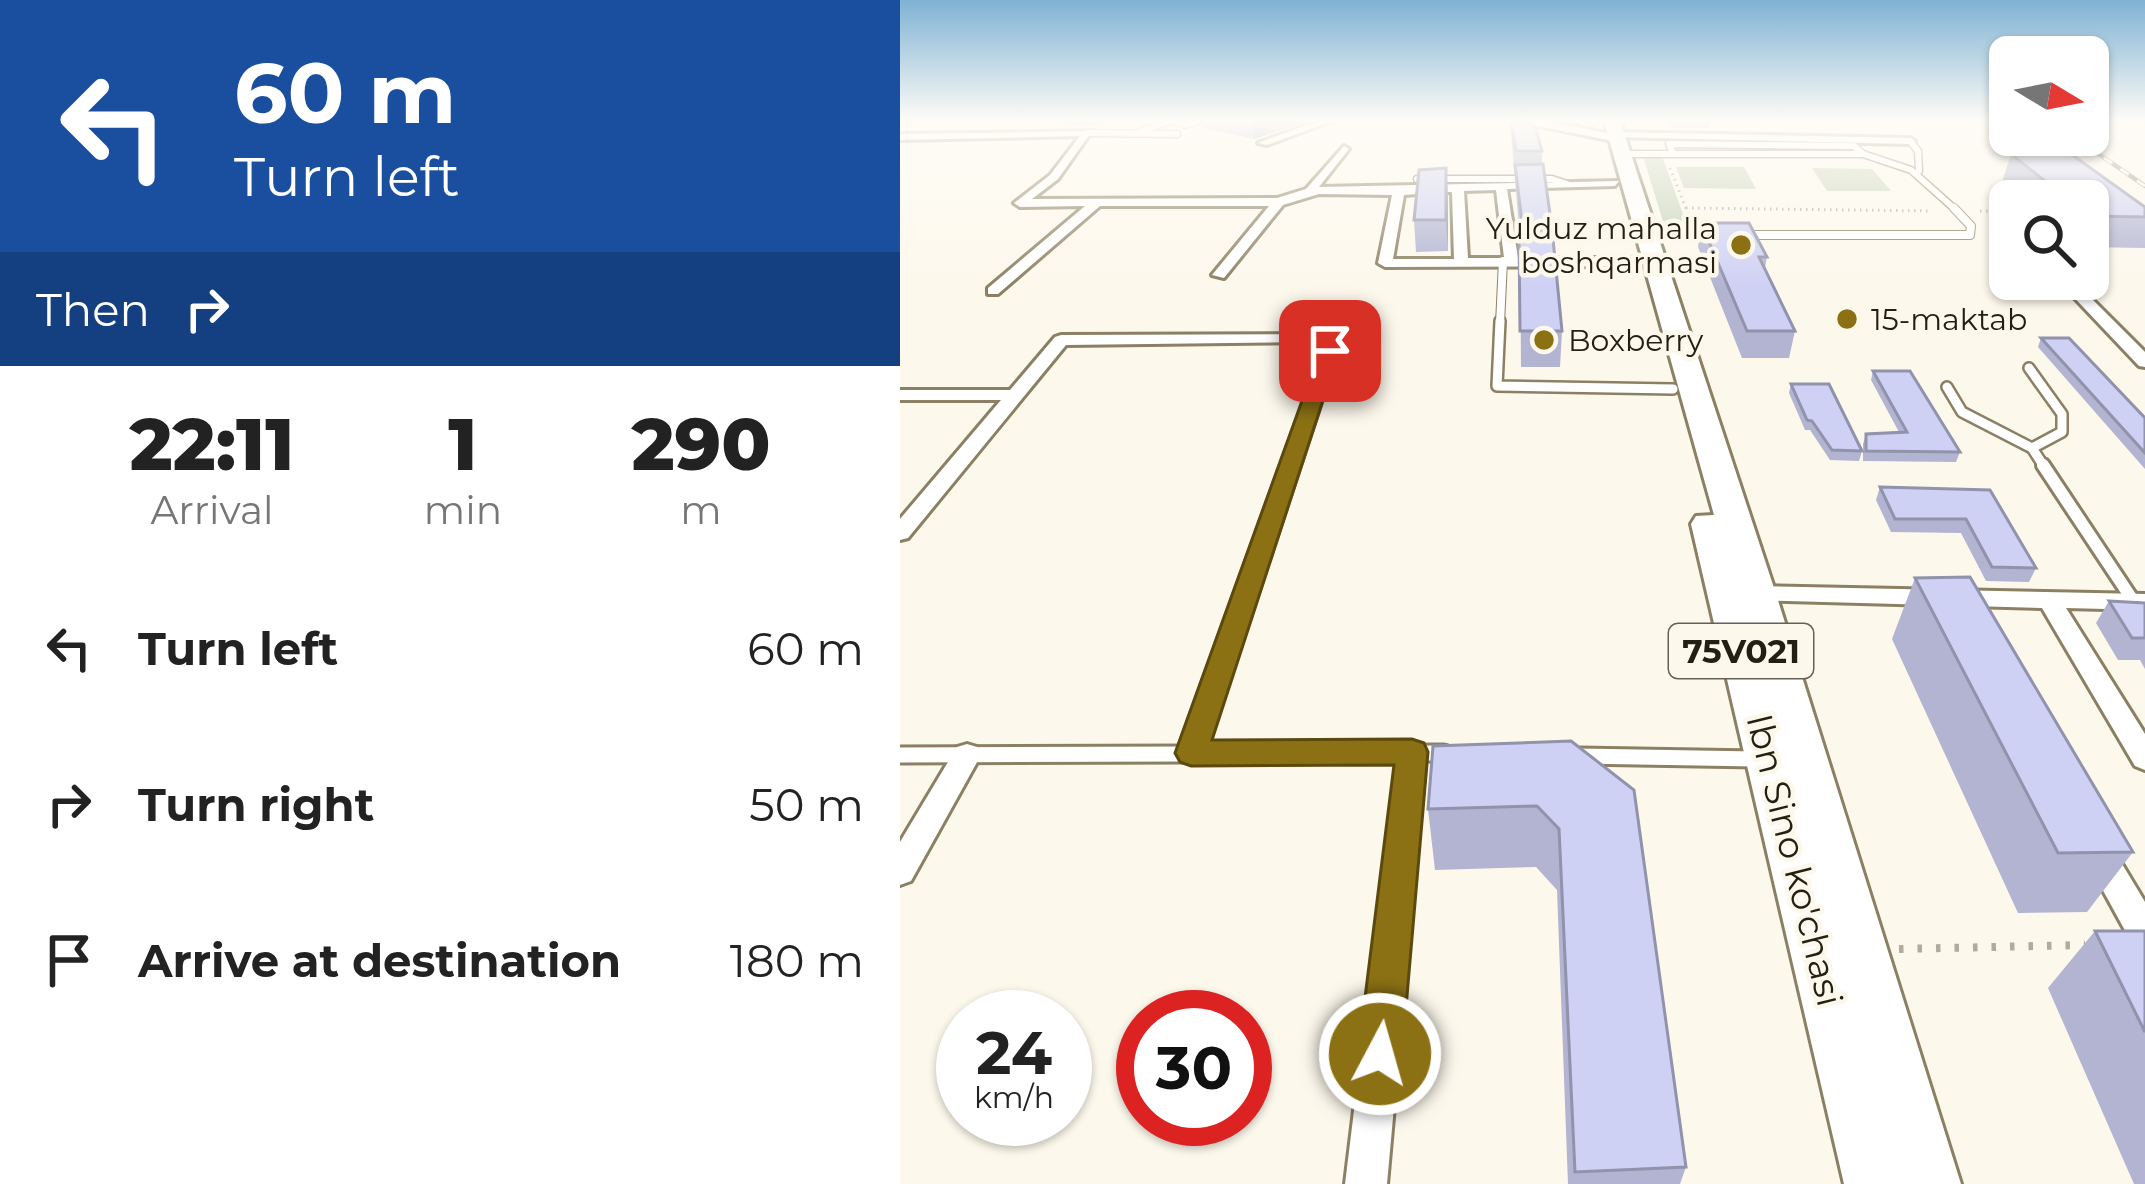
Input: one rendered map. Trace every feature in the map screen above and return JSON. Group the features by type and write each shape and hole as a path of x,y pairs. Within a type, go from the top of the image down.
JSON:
{"main road":[{"name":"Ibn Sino ko'chasi","path":"1622,176 1756,593 1927,1184"},
{"name":"Ibn Sino ko'chasi","path":"1642,248 1673,389 1877,1184"}],"street":[{"path":"1055,176 1020,202 1280,202 1310,191 1567,184 1574,176"},
{"path":"1310,191 1322,176"},
{"path":"1501,186 1507,261"},
{"path":"1458,188 1461,262"},
{"path":"1400,191 1385,263 1507,261 1642,248"},
{"path":"993,291 1097,202"},
{"path":"1219,275 1280,202"},
{"path":"2085,300 2145,362"},
{"path":"900,533 1061,340 1307,339"},
{"path":"1191,753 1330,351"},
{"path":"900,395 1016,395"},
{"path":"1756,593 2140,602"},
{"path":"1952,597 1975,637"},
{"path":"2049,599 2145,758"},
{"path":"1366,1184 1412,752"},
{"path":"900,872 968,755"},
{"path":"2088,835 2145,934"}],"lane":[{"path":"1642,248 1970,235 1971,226 1924,176"},
{"path":"1417,179 1552,179 1567,184"},
{"path":"1507,261 1497,386 1673,389"},
{"path":"2029,368 2062,414 2062,433 2032,448"},
{"path":"1947,387 1962,412 2032,448 2140,602"},
{"path":"900,755 1457,753"},
{"path":"1570,756 1769,759"}],"path":[{"path":"1652,176 1686,208 1694,227"},
{"path":"1686,208 1989,212"},
{"path":"1859,949 2100,945"}],"green space":[{"path":"1649,176 1669,176 1688,228 1665,228"},
{"path":"1680,176 1749,176 1756,189 1684,188"},
{"path":"1817,176 1878,176 1891,191 1827,191"}],"building":[{"path":"1418,176 1446,176 1446,220 1414,220"},
{"path":"1516,176 1545,176 1551,221 1522,222"},
{"path":"2039,176 2102,176 2107,180"},
{"path":"2109,181 2145,207 2145,217 2109,216"},
{"path":"1701,223 1749,223 1767,257 1759,257 1795,331 1747,331"},
{"path":"1519,239 1553,239 1562,331 1520,331"},
{"path":"2041,338 2069,338 2145,418 2145,453"},
{"path":"1873,371 1910,371 1960,452 1866,451 1866,434 1907,432"},
{"path":"1791,384 1829,384 1862,451 1832,450 1807,420"},
{"path":"1880,487 1990,490 2036,568 1992,567 1966,519 1895,519"},
{"path":"1970,577 2133,852 2058,853 1915,578"},
{"path":"2109,601 2145,603 2145,638 2132,638"},
{"path":"1571,741 1634,790 1686,1167 1575,1172 1559,829 1537,806 1428,809 1433,746"},
{"path":"2095,931 2145,931 2145,1032"}],"railway":[{"path":"2131,176 2145,186"}],"place":[{"name":"Yulduz mahalla boshqarmasi","path":"1741,245"},
{"name":"15-maktab","path":"1847,319"},
{"name":"Boxberry","path":"1544,340"}],"route":[{"path":"1330,351 1191,753 1412,752 1380,1054"}]}
